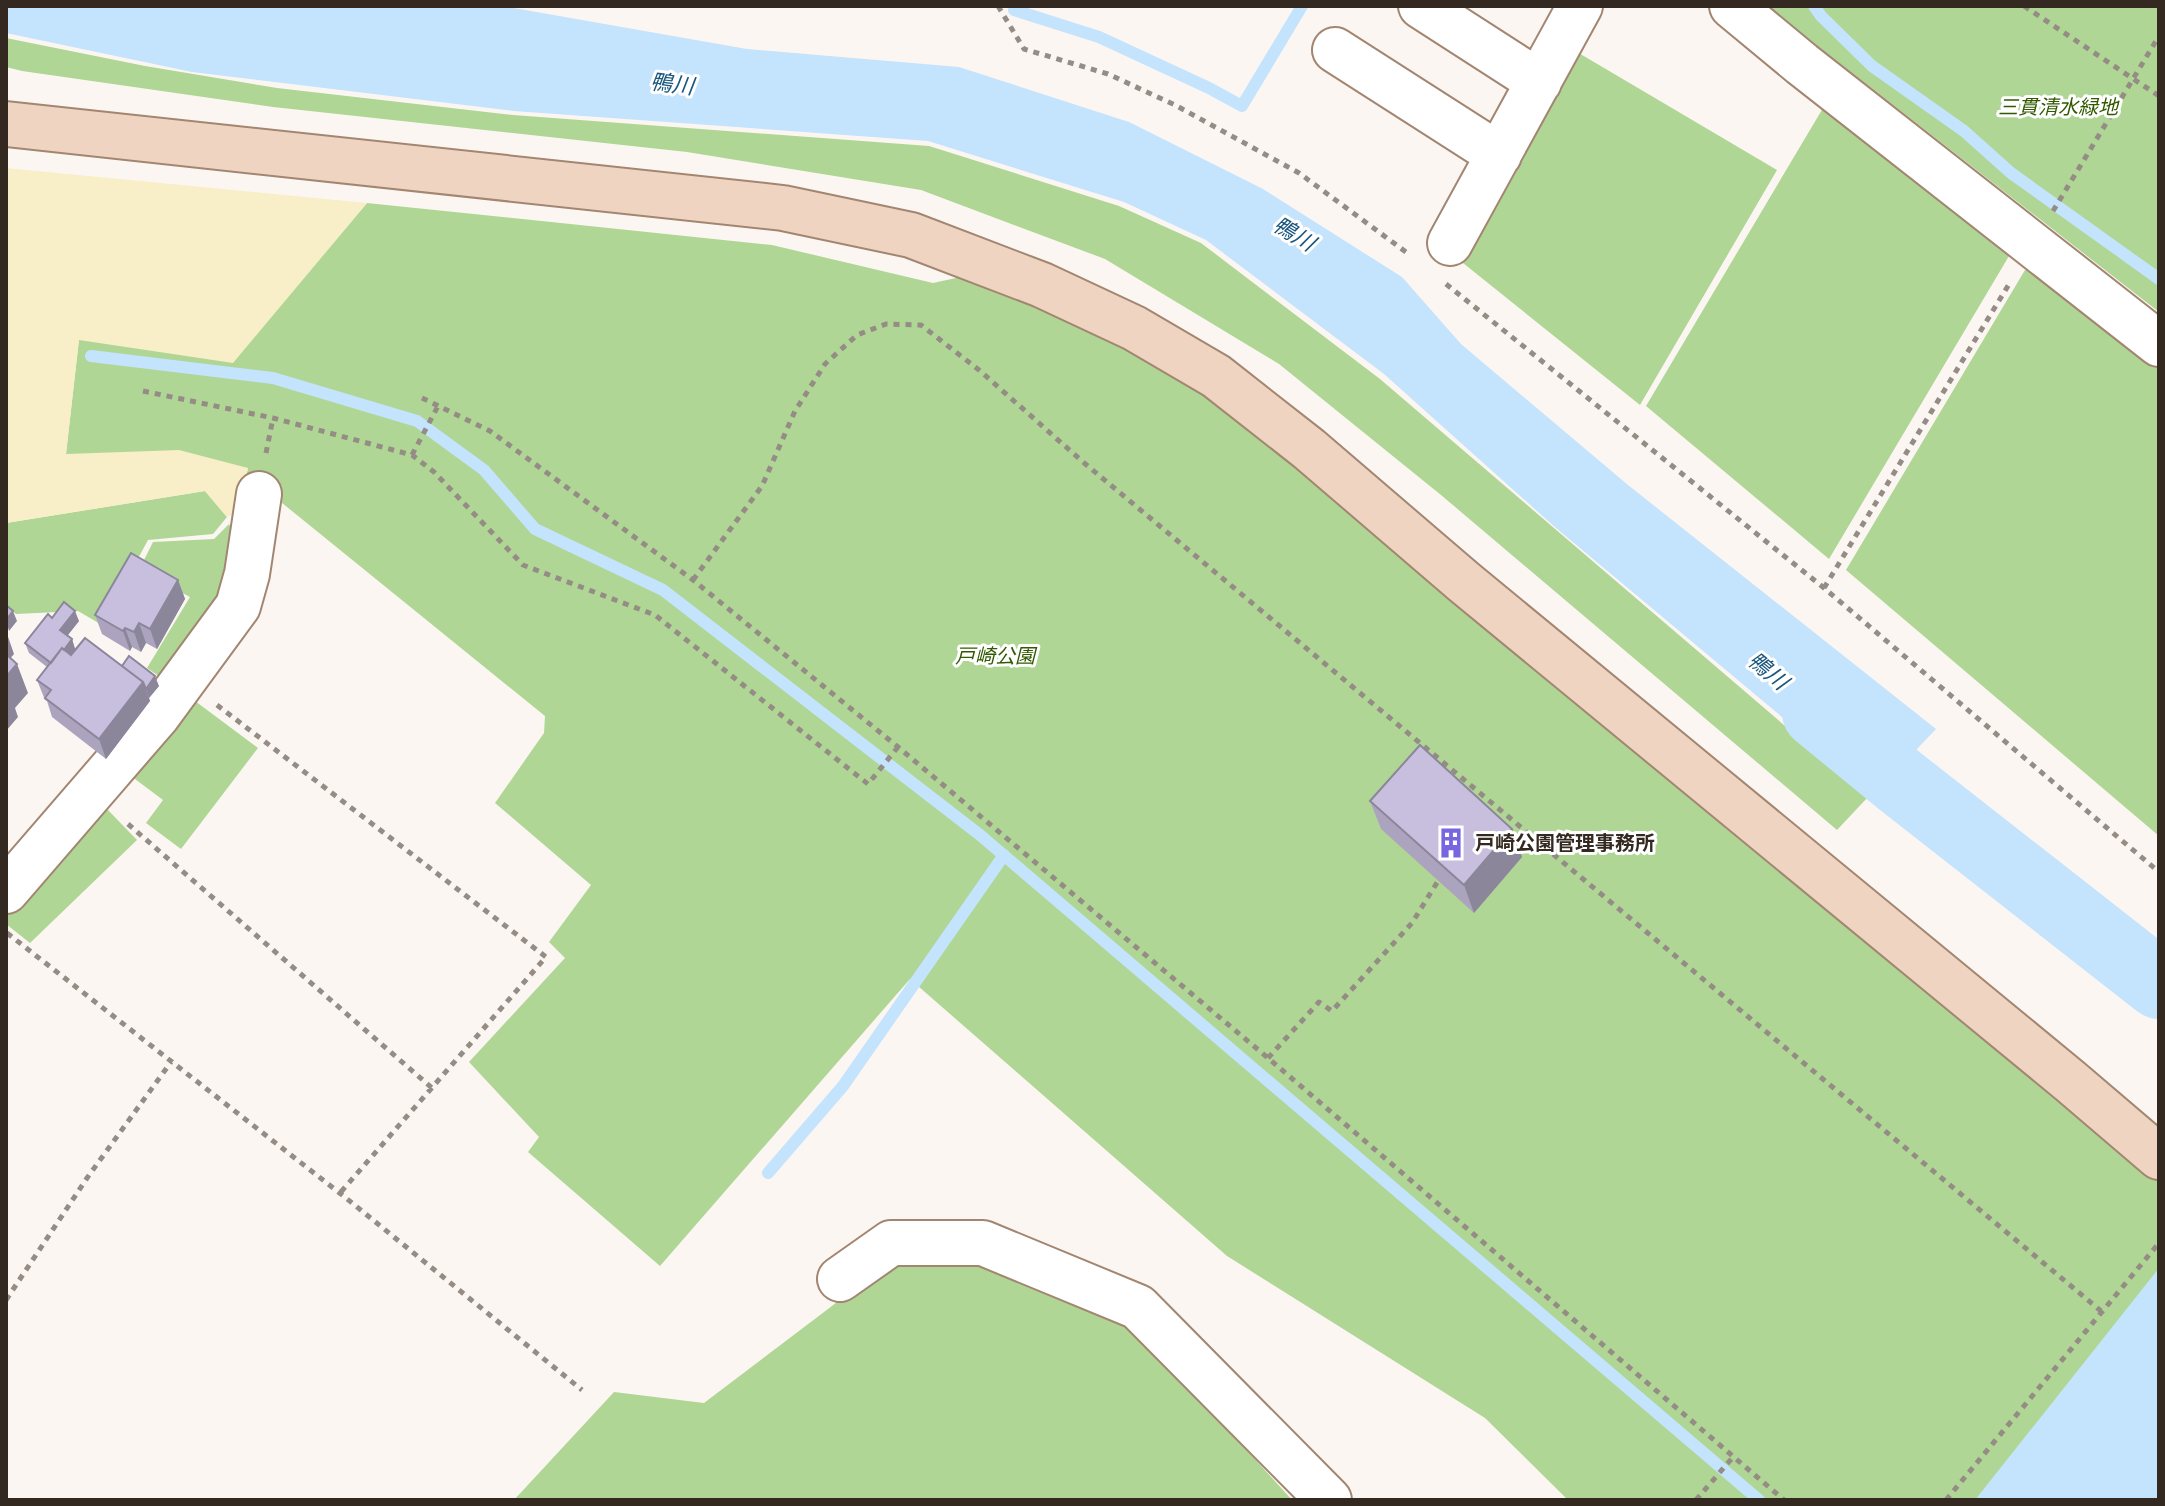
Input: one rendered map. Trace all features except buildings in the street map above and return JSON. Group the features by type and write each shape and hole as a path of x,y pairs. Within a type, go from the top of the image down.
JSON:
{"street":[{"path":"1421,6 1539,82"},
{"path":"1438,263 1580,6"},
{"path":"1732,6 1802,64 2038,236 2159,344"},
{"path":"1335,50 1499,155"},
{"path":"6,124 783,208 911,235 1042,285 1134,328 1216,376 1309,449 1464,582 2159,1157"},
{"path":"6,891 158,715 238,606 247,574 259,494"},
{"path":"840,1279 891,1243 983,1243 1138,1307 1329,1500"}],"path":[{"path":"998,6 1024,49 1108,74 1175,105 1299,173 1438,263 2159,872"},
{"path":"2024,6 2159,96"},
{"path":"1824,588 2159,36"},
{"path":"693,580 762,486 795,411 825,364 857,335 886,324 921,325 955,350 1083,462 2101,1311"},
{"path":"143,391 273,418 412,455 434,472 523,565 655,615 868,784 898,747"},
{"path":"422,398 490,431 693,580 898,747 1268,1058 1784,1500"},
{"path":"412,455 438,406"},
{"path":"182,680 546,957 340,1193"},
{"path":"128,824 432,1088"},
{"path":"1268,1058 1319,1002 1332,1011 1412,923 1438,881"},
{"path":"6,933 340,1193 582,1390"},
{"path":"6,1300 87,1178 171,1062"},
{"path":"1946,1500 2159,1243"},
{"path":"1696,1500 1733,1457"}],"green space":[{"name":"三貫清水緑地","path":"1766,6 2159,6 2159,312"},
{"path":"6,38 277,88 513,115 929,146 1119,206 1201,243 1380,379 1868,797 1837,830 1441,495 1279,364 1105,259 921,190 687,152 273,107 22,71 6,67"},
{"path":"1577,52 1777,170 1640,405 1458,259"},
{"path":"1826,103 2009,245 2009,256 1829,559 1646,406"},
{"name":"戸崎公園","path":"367,203 772,245 933,283 965,276 1122,341 1212,398 1303,464 2159,1174 2159,1500 1568,1500 1485,1418 1227,1256 910,979 660,1266 528,1152 539,1137 469,1062 565,958 549,942 591,885 495,803 544,733 545,716 271,494 244,485 248,468 66,454 79,339 233,362"},
{"path":"2045,268 2159,354 2159,836 1846,570 2025,270"},
{"path":"205,491 227,517 213,534 148,540 102,625 78,611 16,614 6,606 6,523"},
{"path":"229,524 234,537 229,587 168,682 147,668 190,597 139,570 153,542 214,539"},
{"path":"187,695 258,748 181,849 146,823 163,800 127,773"},
{"path":"106,808 137,840 30,943 6,924 6,909"},
{"path":"974,1259 1125,1316 1292,1500 514,1500 614,1392 704,1403 890,1262"}],"sand":[{"path":"6,168 367,203 233,363 79,340 66,454 179,450 248,468 243,509 227,517 205,491 6,523"}],"water":[{"path":"6,6 503,6 747,49 959,67 1129,122 1263,189 1402,277 1461,344 1628,485 1936,729 1874,794 1556,528 1384,374 1206,240 1124,202 928,141 514,111 192,72 6,33"},
{"path":"2159,1268 2159,1500 1975,1500"}],"waterway":[{"path":"1014,10 1099,37 1242,106 1302,6"},
{"path":"1814,6 1872,66 1964,131 2011,173 2159,279"},
{"path":"91,356 273,378 417,421 484,470 535,529 663,590 980,835 1759,1500"},
{"name":"鴨川","path":"1817,713 2159,984"},
{"path":"768,1173 843,1086 1004,855"}],"place":[{"name":"戸崎公園管理事務所","path":"1451,843"}]}
